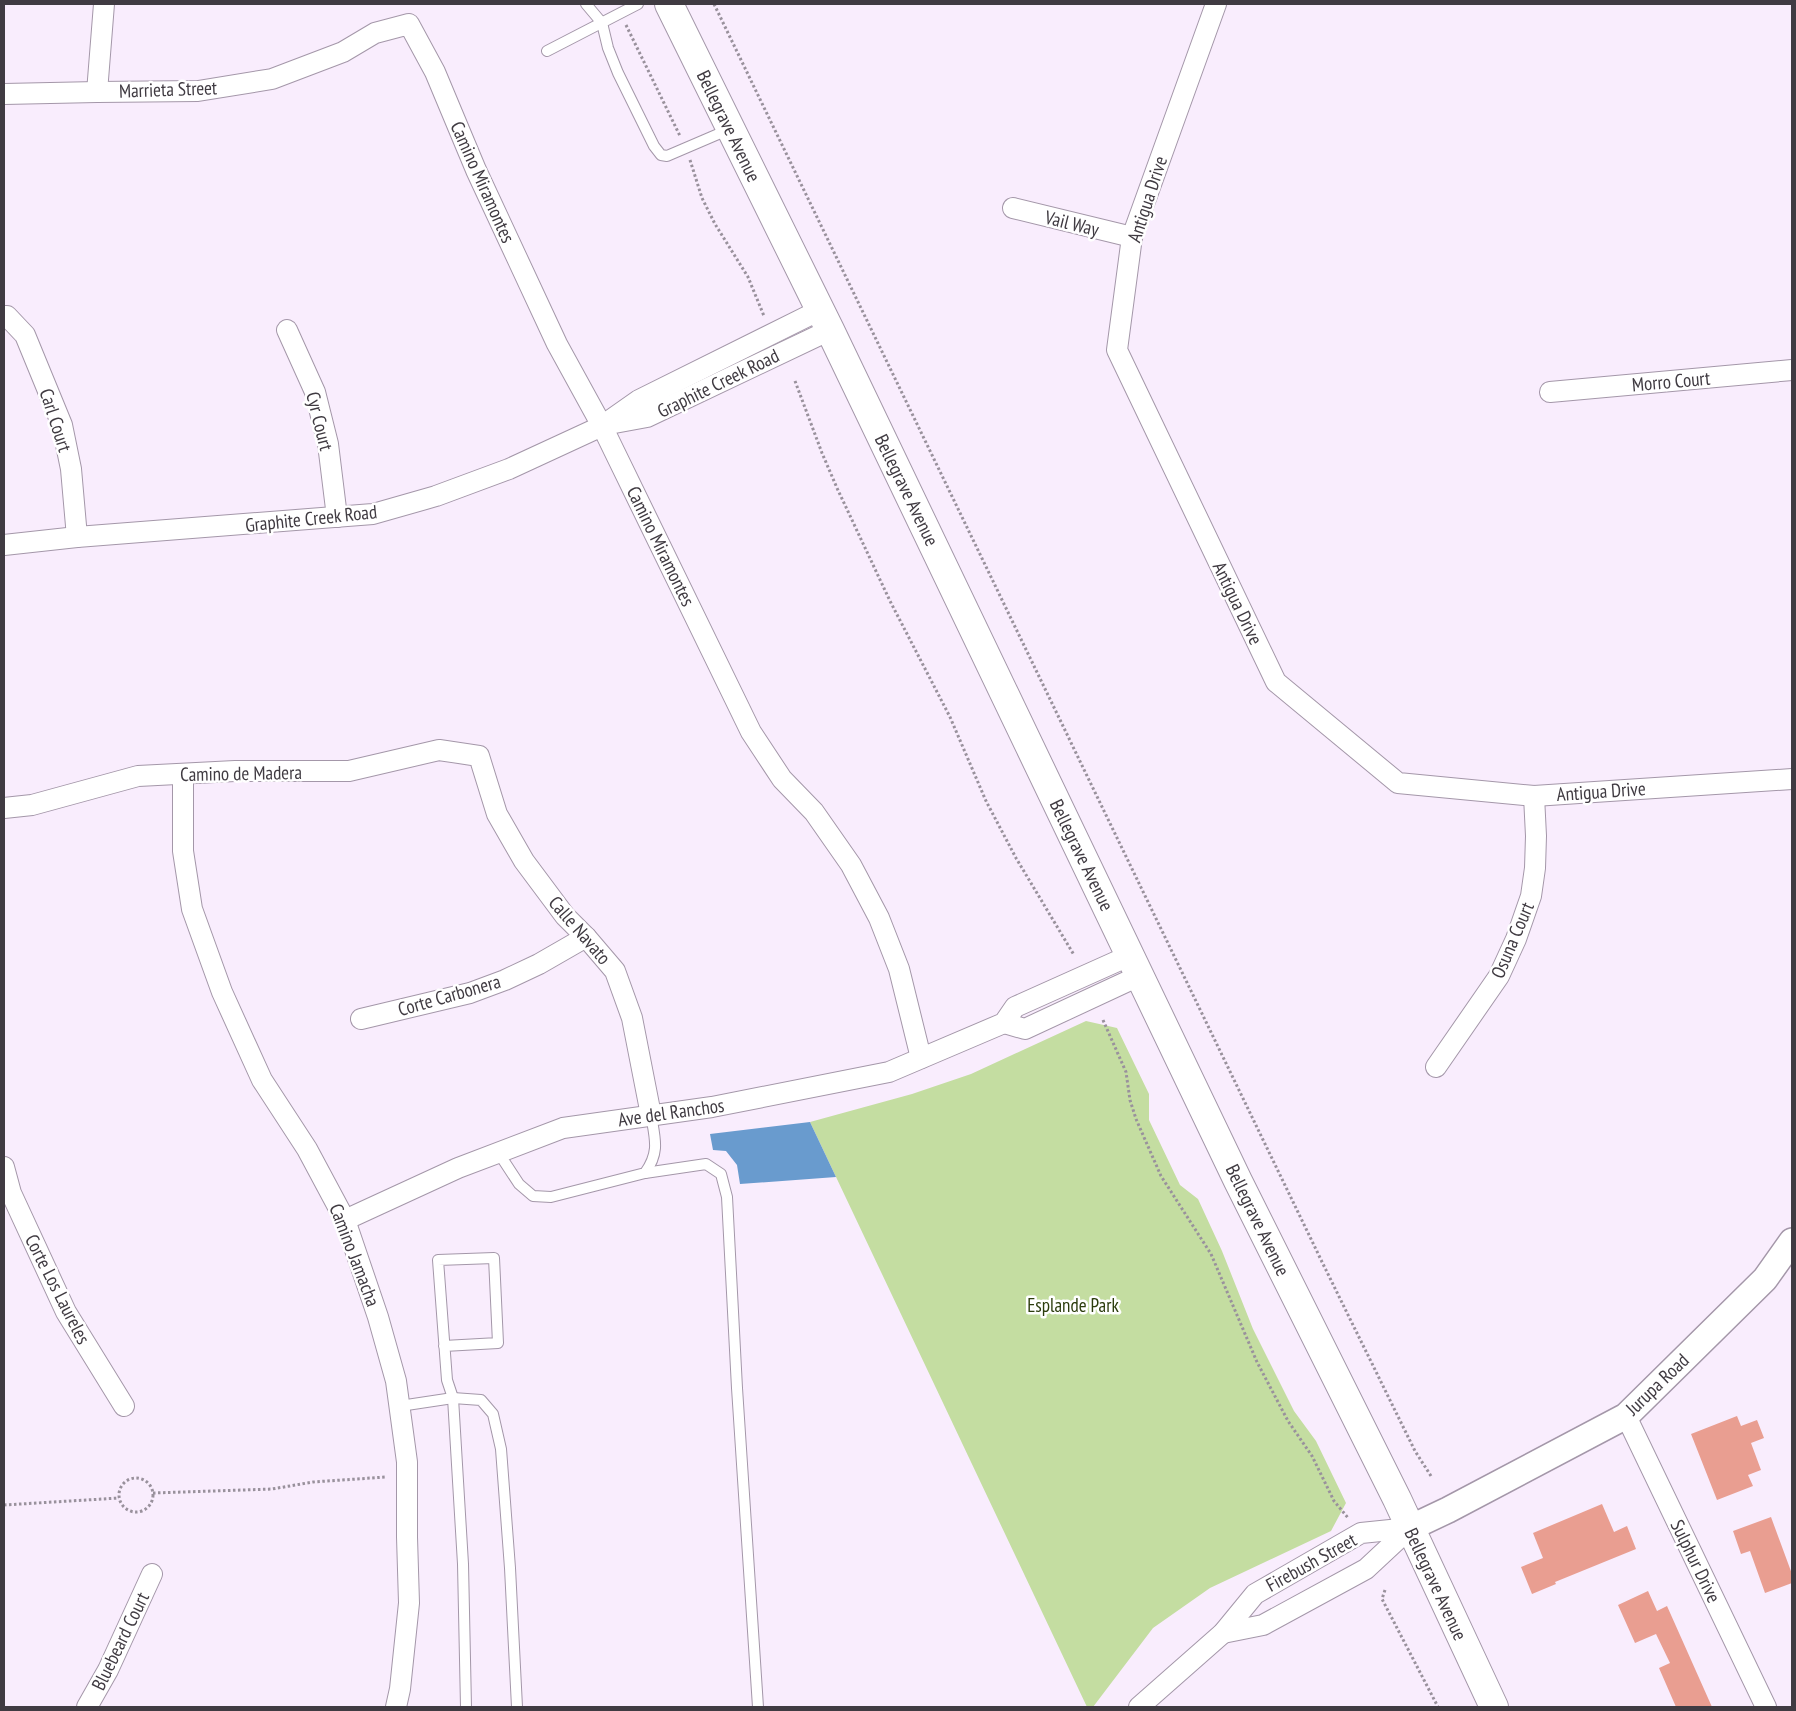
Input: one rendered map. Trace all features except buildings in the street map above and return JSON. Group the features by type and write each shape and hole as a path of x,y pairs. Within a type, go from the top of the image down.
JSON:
{"main road":[{"name":"Bellegrave Avenue","path":"668,4 825,320 1238,1181 1410,1528 1494,1707"}],"street":[{"path":"97,92 104,4"},
{"name":"Antigua Drive","path":"1216,4 1132,237 1117,350 1276,682 1398,783 1534,796 1792,779"},
{"name":"Marrieta Street","path":"4,94 198,92 272,79 343,52 375,33 410,24"},
{"name":"Camino Miramontes","path":"410,24 435,72 476,170 557,344 602,426 751,732 782,779 814,812 851,865 875,910 899,969 921,1058"},
{"name":"Vail Way","path":"1013,208 1132,237"},
{"name":"Carl Court","path":"4,316 7,316 25,335 62,425 71,469 77,537"},
{"name":"Graphite Creek Road","path":"4,545 77,537 373,514 436,496 509,469 602,426 639,400 825,320"},
{"name":"Cyr Court","path":"287,330 315,392 328,444 338,517"},
{"name":"Morro Court","path":"1550,392 1792,370"},
{"name":"Camino de Madera","path":"4,808 32,805 138,776 235,771 350,771 439,750 479,756"},
{"name":"Calle Navato","path":"479,756 497,814 524,860 565,916 615,971 632,1018 651,1115"},
{"name":"Camino Jamacha","path":"183,774 183,851 195,918 222,992 262,1080 307,1148 345,1220 378,1317 396,1380 407,1462 409,1603 400,1689 396,1707"},
{"name":"Osuna Court","path":"1436,1067 1499,976 1516,939 1531,896 1535,868 1534,796"},
{"name":"Corte Carbonera","path":"361,1019 470,993 505,980 539,964 586,937"},
{"name":"Ave del Ranchos","path":"345,1220 498,1152 563,1128 712,1107 889,1072 1004,1023 1025,1029 1136,965"},
{"name":"Corte Los Laureles","path":"4,1167 10,1193 66,1312 124,1406"},
{"name":"Jurupa Road","path":"1410,1528 1448,1510 1626,1416 1765,1279 1792,1242"},
{"name":"Sulphur Drive","path":"1626,1416 1766,1707"},
{"name":"Firebush Street","path":"1223,1633 1263,1625 1366,1569 1410,1528"},
{"name":"Firebush Street","path":"1139,1707 1223,1633 1255,1594 1361,1533 1410,1528"},
{"name":"Bluebeard Court","path":"87,1707 108,1670 152,1574"}],"lane":[{"path":"586,4 602,23 608,48 618,73 654,146 661,155 667,156 730,129"},
{"path":"547,51 638,4"},
{"path":"645,1173 653,1161 656,1145 651,1115"},
{"path":"498,1152 519,1184 532,1196 551,1197 645,1173 706,1164 721,1174 727,1197 737,1388 758,1707"},
{"path":"444,1346 498,1343 494,1258 438,1260 444,1346 447,1380 453,1398 463,1564 466,1707"},
{"path":"400,1406 453,1398 481,1400 493,1414 501,1449 510,1568 517,1707"}],"path":[{"path":"714,4 1324,1266 1415,1451 1431,1476"},
{"path":"795,381 837,488 890,601 950,717 986,801 1016,858 1074,956"},
{"path":"1103,1020 1126,1072 1136,1119 1161,1176 1211,1254 1257,1362 1288,1421 1312,1456 1334,1502 1351,1522"},
{"path":"153,1493 198,1493 272,1489 313,1482 386,1477"},
{"path":"133,1478 144,1480 148,1483 153,1493 151,1503 138,1512 128,1510 119,1498 120,1487 128,1479 133,1478"},
{"path":"4,1505 119,1498"},
{"path":"1385,1590 1382,1599 1438,1707"}],"green space":[{"name":"Esplande Park","path":"1086,1021 1117,1028 1149,1094 1149,1120 1180,1185 1198,1199 1222,1251 1253,1329 1294,1411 1316,1441 1346,1503 1331,1531 1210,1588 1153,1628 1093,1707 1087,1707 810,1122 912,1094 971,1074"}],"water":[{"path":"810,1122 836,1177 740,1184 737,1165 726,1151 713,1150 710,1134"}]}
